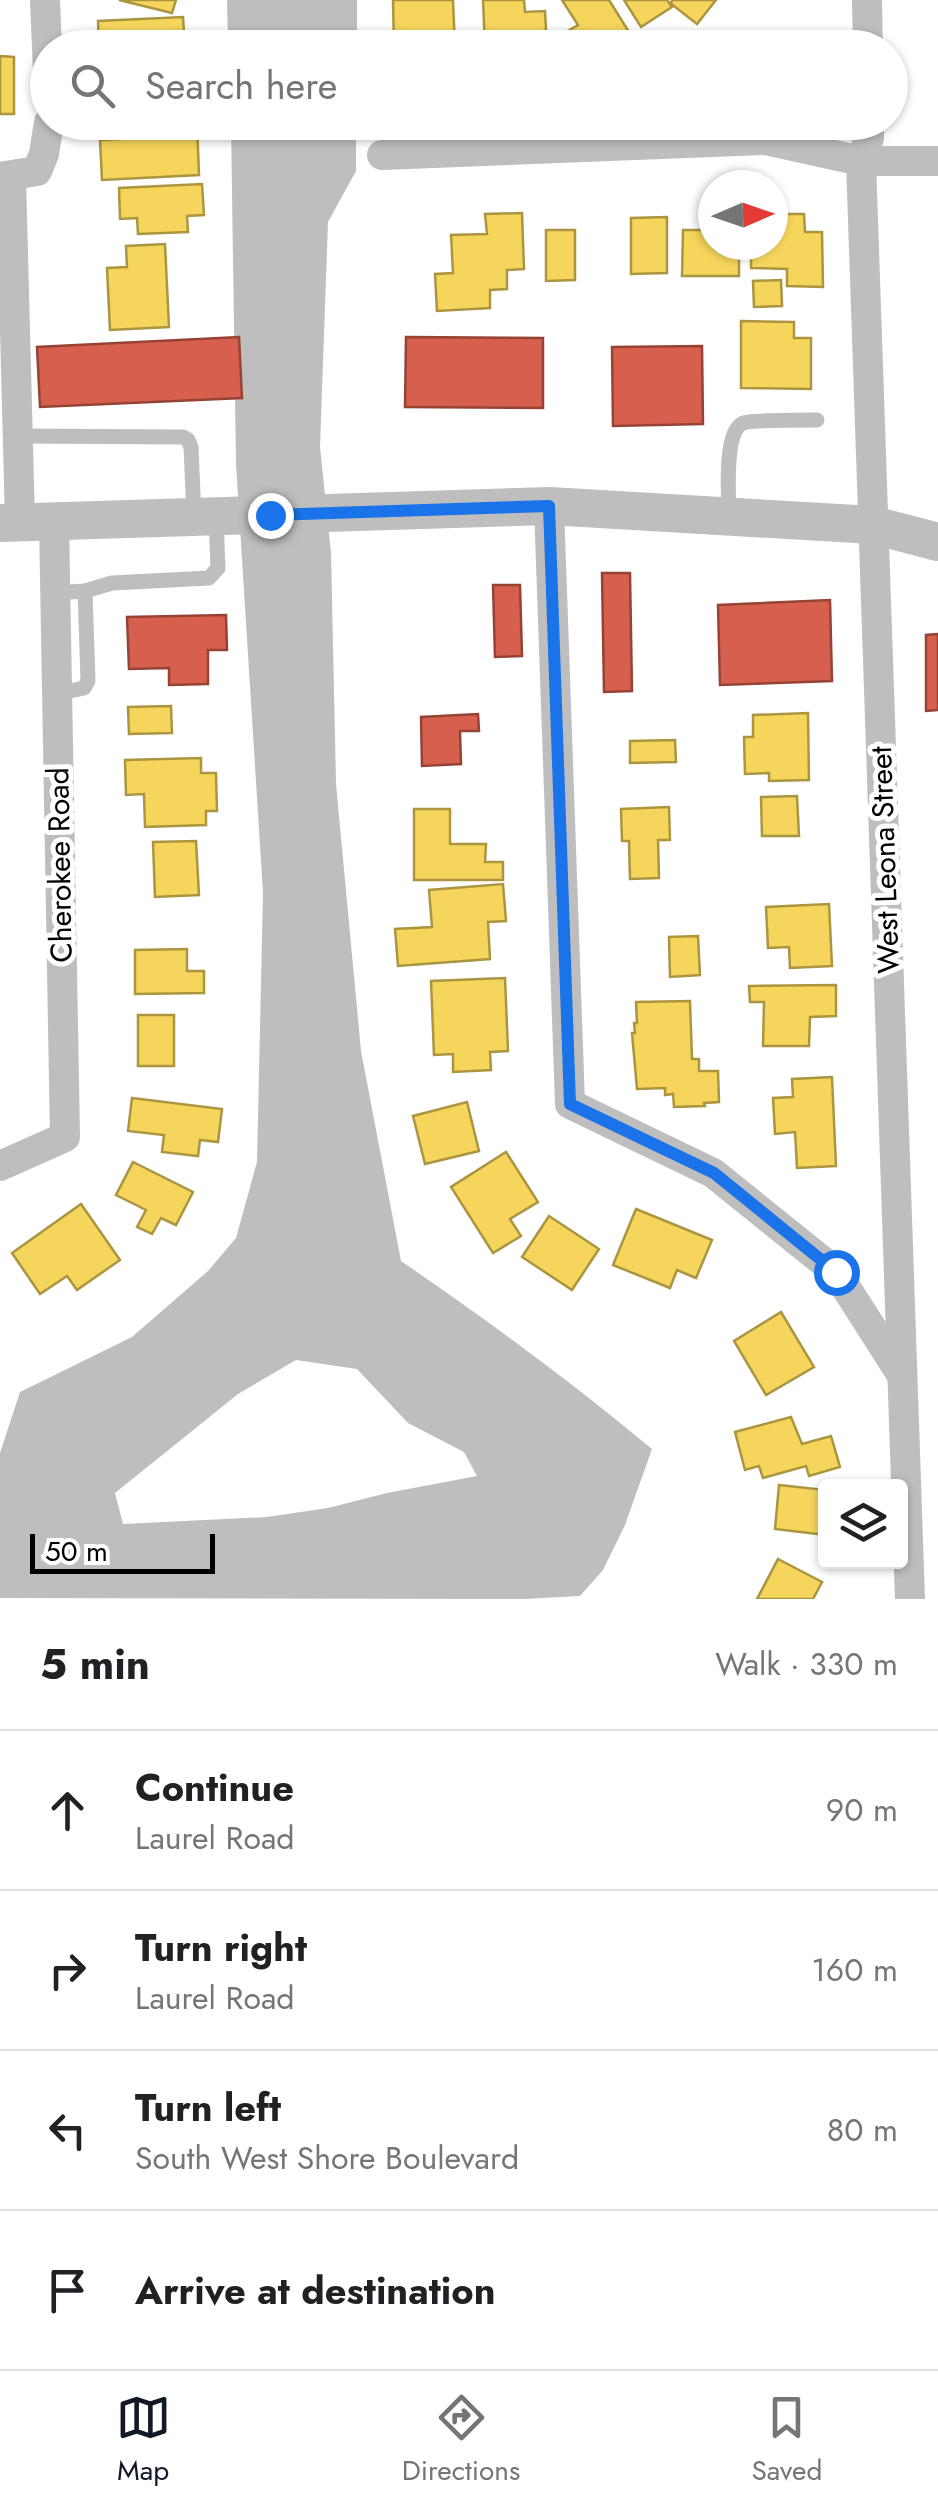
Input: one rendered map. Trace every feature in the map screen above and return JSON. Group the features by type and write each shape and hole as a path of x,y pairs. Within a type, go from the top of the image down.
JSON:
{"street":[{"path":"44,0 46,30"},
{"path":"867,0 868,30"},
{"path":"6,177 37,172 46,140"},
{"path":"382,155 766,140 861,161 938,161"},
{"name":"West Leona Street","path":"868,140 861,161 908,1596"},
{"name":"Cherokee Road","path":"0,1166 65,1137 54,592 24,522 16,436 6,177"},
{"path":"24,522 549,506 873,526 938,542"},
{"path":"549,506 570,1104 714,1173 836,1272 903,1376"}],"lane":[{"path":"729,517 730,445 734,432 744,423 816,420"},
{"path":"16,436 184,437 191,447 218,568 209,578 112,582 85,591 54,592"},
{"path":"56,694 84,688 88,681 85,591"},
{"path":"56,650 87,648"}],"shaded area":[{"path":"227,0 357,0 357,30 228,30"},
{"path":"231,140 356,140 356,171 328,222 320,447 331,553 336,784 361,1051 401,1261 529,1352 652,1449 625,1525 603,1570 580,1596 0,1598 0,1453 20,1392 132,1337 208,1271 236,1238 257,1162 263,893 236,464","holes":["296,1360 357,1369 408,1423 464,1452 477,1476 267,1517 123,1524 115,1493 238,1394"]}],"building: Homes":[{"path":"119,0 176,0 172,13"},
{"path":"393,0 453,0 454,30 394,30"},
{"path":"483,0 524,0 525,12 545,11 546,30 484,30"},
{"path":"562,0 609,0 628,30 570,30 578,25"},
{"path":"624,0 667,0 672,7 641,27"},
{"path":"716,0 697,24 670,3"},
{"path":"183,17 184,30 98,30 98,21"},
{"path":"0,56 14,57 14,114 0,114"},
{"path":"100,140 198,140 199,175 102,180"},
{"path":"202,184 204,215 187,216 188,232 138,234 137,218 120,219 119,188"},
{"path":"522,213 524,269 507,270 507,289 490,290 490,308 437,311 435,274 453,273 451,235 487,234 485,214"},
{"path":"788,214 804,214 805,232 822,232 823,287 787,286 787,269 751,268 751,260 788,260"},
{"path":"667,217 667,273 631,274 631,218"},
{"path":"546,230 575,230 575,280 546,281"},
{"path":"683,230 698,230 698,260 739,260 739,276 682,276"},
{"path":"165,244 169,327 110,330 107,268 127,267 126,246"},
{"path":"781,280 782,306 754,307 753,281"},
{"path":"741,321 794,322 794,338 811,338 811,389 741,388"},
{"path":"171,706 172,733 129,734 128,707"},
{"path":"808,713 809,780 769,781 769,773 745,774 744,737 753,737 753,715"},
{"path":"675,740 676,762 630,763 630,741"},
{"path":"201,758 201,773 216,773 217,811 206,811 206,825 145,827 144,794 126,795 125,760"},
{"path":"797,796 799,836 762,836 761,797"},
{"path":"669,807 670,840 658,840 659,878 630,879 629,841 622,841 621,809"},
{"path":"414,809 450,809 450,844 486,844 485,862 503,862 503,880 414,880"},
{"path":"196,841 199,895 155,897 153,842"},
{"path":"503,884 506,921 488,922 490,959 398,966 395,929 432,927 429,890"},
{"path":"829,904 832,966 790,968 789,947 768,948 766,907"},
{"path":"698,936 700,975 670,977 669,937"},
{"path":"187,949 187,971 204,971 204,993 135,994 135,950"},
{"path":"505,978 508,1051 490,1052 491,1070 453,1072 453,1054 434,1055 431,981"},
{"path":"836,985 836,1016 810,1017 809,1046 763,1046 764,1002 750,1002 749,986"},
{"path":"690,1001 692,1059 699,1059 699,1071 718,1071 719,1102 674,1107 673,1094 665,1095 665,1088 637,1089 632,1033 637,1023 636,1002"},
{"path":"138,1015 174,1015 174,1066 138,1066"},
{"path":"832,1077 836,1166 797,1168 795,1132 775,1134 773,1098 793,1097 792,1079"},
{"path":"132,1098 222,1109 218,1142 200,1140 198,1156 162,1152 164,1135 128,1131"},
{"path":"467,1102 479,1151 425,1164 413,1116"},
{"path":"506,1152 538,1202 510,1219 521,1236 493,1253 451,1187"},
{"path":"133,1162 193,1192 176,1225 161,1218 152,1234 137,1227 146,1210 116,1195"},
{"path":"81,1204 120,1260 77,1290 67,1276 40,1294 12,1253"},
{"path":"636,1209 712,1240 696,1278 677,1270 670,1288 613,1265"},
{"path":"549,1216 599,1249 572,1290 522,1257"},
{"path":"781,1312 814,1367 766,1395 734,1341"},
{"path":"791,1417 802,1444 831,1436 840,1467 809,1476 806,1466 763,1478 759,1466 745,1470 735,1432"},
{"path":"779,1485 818,1489 818,1534 775,1529"},
{"path":"778,1559 822,1582 813,1599 757,1599"}],"building: Shops":[{"path":"239,337 242,398 40,407 37,347"},
{"path":"406,337 543,338 543,408 405,407"},
{"path":"702,346 703,424 613,426 612,347"},
{"path":"602,573 630,573 632,691 604,692"},
{"path":"493,585 520,585 522,656 495,657"},
{"path":"830,600 832,681 720,685 718,605"},
{"path":"226,615 227,650 208,650 208,684 169,685 169,668 129,669 127,617"},
{"path":"938,634 938,710 926,711 926,635"},
{"path":"478,714 479,731 460,731 461,764 422,766 421,717"}],"route":[{"path":"270,515 549,506 570,1104 714,1173 836,1272"}]}
